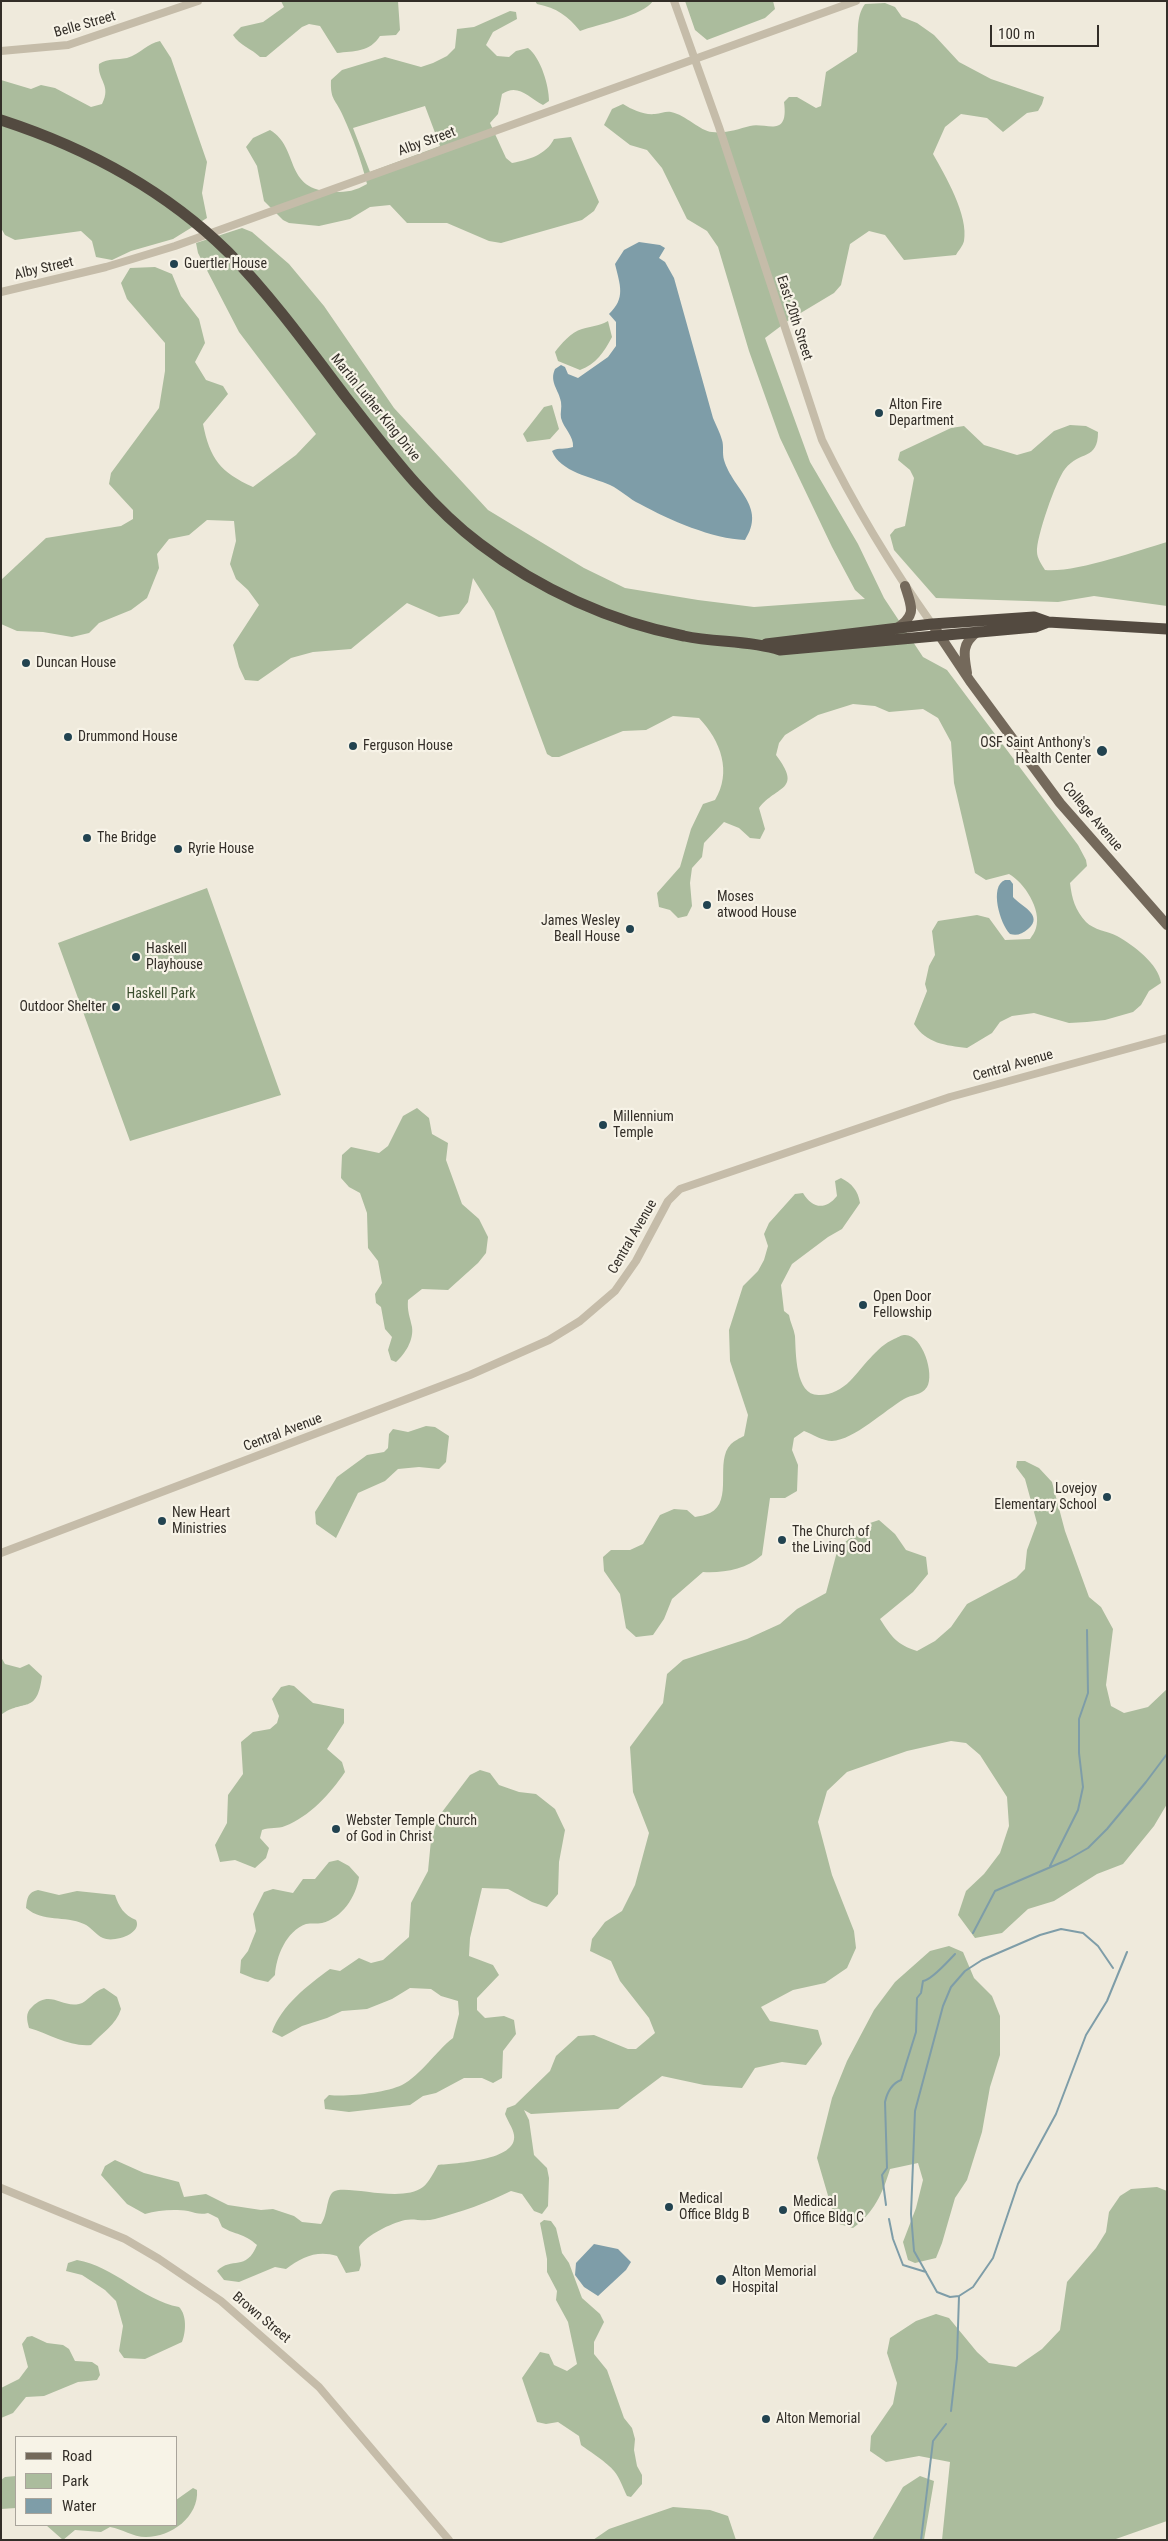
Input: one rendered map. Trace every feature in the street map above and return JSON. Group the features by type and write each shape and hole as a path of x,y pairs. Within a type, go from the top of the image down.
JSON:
{"highway":[{"name":"Martin Luther King Drive","path":"1,120 58,140 106,164 151,191 197,225 226,250 261,288 398,462 438,507 479,544 517,570 552,589 624,620 692,638 764,645"},
{"path":"764,645 932,624 1034,617 1048,622 1167,629"},
{"path":"764,645 780,650 939,634 1035,627 1048,622"}],"main road":[{"path":"896,629 909,619 912,612 905,586"},
{"name":"College Avenue","path":"932,624 967,677 1060,802 1167,925"},
{"path":"967,677 963,649 965,642 977,632"}],"street":[{"name":"Belle Street","path":"1,52 68,45 198,1"},
{"name":"East 20th Street","path":"674,1 696,59 822,440 849,495 905,586 932,624"},
{"name":"Alby Street","path":"1,292 106,267 175,246 856,1"},
{"name":"Central Avenue","path":"1,1553 470,1375 549,1340 586,1316 615,1291 636,1261 668,1201 680,1189 914,1108 1099,1054 1167,1038"},
{"name":"Brown Street","path":"1,2188 125,2239 222,2301 319,2387 449,2540"}],"green space":[{"path":"281,1 398,1 400,30 396,35 380,36 366,48 337,53 320,26 309,24 302,27 266,57 260,57 239,42 233,35 241,27 263,22 284,7"},
{"path":"535,1 653,1 640,11 580,31 562,13 537,4"},
{"path":"685,1 773,1 775,9 765,18 707,40 695,30"},
{"path":"885,3 895,7 902,17 917,23 934,35 959,62 991,79 1044,97 1042,104 1038,111 1027,113 1003,132 987,118 961,114 945,127 933,154 955,196 963,220 964,241 956,255 904,260 885,235 869,231 850,244 841,285 834,293 789,320 765,338 810,462 858,544 884,598 923,657 947,670 1078,845 1087,866 1070,883 1075,904 1082,918 1093,927 1117,936 1130,944 1156,969 1161,983 1149,991 1141,1005 1133,1012 1105,1020 1069,1023 1034,1013 1012,1016 1000,1022 992,1033 967,1048 931,1040 919,1031 914,1024 927,991 925,984 929,966 935,955 932,931 938,921 977,915 989,918 1005,940 1030,939 1036,929 1037,921 1034,905 1030,897 1015,878 1009,874 986,880 975,873 954,783 951,742 938,718 923,709 889,712 875,706 853,704 818,715 785,735 779,743 776,755 784,767 787,782 759,808 765,829 760,839 750,838 739,828 724,822 704,843 702,857 692,868 690,883 692,906 687,916 678,918 670,910 659,907 657,893 680,867 691,829 703,804 715,800 720,789 723,779 722,757 707,727 699,718 673,716 646,730 623,731 559,757 552,757 547,754 494,611 473,578 468,602 459,614 439,617 407,603 351,649 313,652 291,658 258,681 245,680 233,645 259,605 248,590 236,579 230,564 236,541 234,521 207,520 189,535 169,539 157,554 159,568 147,598 131,610 99,623 89,633 72,637 43,632 17,631 1,624 1,580 46,538 121,526 133,519 133,510 109,484 111,473 159,408 165,371 165,343 127,299 121,283 130,268 155,267 172,274 181,296 199,319 205,343 195,362 206,380 223,386 228,394 203,424 213,455 225,470 253,487 296,455 316,434 239,332 198,253 196,243 242,228 252,232 289,264 324,306 394,408 488,510 584,568 625,588 754,607 865,599 855,590 832,547 780,438 749,351 718,247 707,231 687,219 662,168 647,150 630,145 604,125 612,109 623,104 646,114 669,112 677,114 712,132 727,132 756,125 780,125 785,113 784,102 789,97 797,97 816,108 821,106 826,72 857,52 860,15 865,4"},
{"path":"510,11 516,12 517,19 493,32 486,45 497,56 509,57 516,51 528,48 537,58 548,88 549,101 543,105 523,92 513,90 502,94 498,114 490,123 506,158 512,163 530,158 541,153 551,145 554,139 571,137 599,202 594,211 582,220 501,243 489,241 447,223 407,223 390,205 370,207 350,219 319,226 289,223 283,220 264,201 257,166 246,147 253,138 270,130 280,138 299,177 306,184 318,190 343,192 355,190 367,184 347,124 333,96 331,80 342,70 385,57 421,67 433,63 447,56 455,48 457,29 474,27","holes":["425,106 440,146 370,172 353,128"]},
{"path":"160,41 171,58 207,162 202,193 207,218 173,239 131,251 112,260 96,257 92,241 81,231 15,240 5,235 1,228 1,80 31,89 41,85 55,88 91,107 102,104 105,97 105,87 100,74 99,64 110,60 127,58"},
{"path":"608,321 612,337 595,361 580,370 558,361 555,352 570,335"},
{"path":"552,405 559,429 550,439 527,442 523,434 544,407"},
{"path":"1070,425 1086,426 1098,432 1097,441 1092,451 1076,459 1061,475 1043,522 1037,552 1040,561 1045,570 1072,568 1089,565 1167,542 1167,606 1094,596 1058,602 936,598 894,550 890,535 895,529 905,526 914,478 910,470 898,460 900,452 951,428 964,426 984,445 1017,455 1031,451 1054,431"},
{"name":"Haskell Park","path":"207,888 281,1095 130,1141 58,943"},
{"path":"417,1108 429,1118 432,1134 448,1143 446,1160 462,1204 479,1219 488,1237 486,1253 478,1263 448,1290 422,1289 408,1300 412,1337 406,1351 396,1362 391,1360 388,1350 392,1337 385,1329 381,1307 376,1303 375,1294 382,1283 378,1261 368,1248 367,1213 360,1193 349,1187 341,1178 342,1155 351,1147 379,1153 388,1146 403,1116"},
{"path":"841,1178 854,1188 860,1203 842,1229 792,1264 781,1285 784,1311 789,1315 794,1333 798,1373 801,1382 812,1394 824,1395 836,1391 850,1381 881,1347 904,1335 916,1340 925,1355 929,1373 927,1387 925,1390 904,1399 850,1436 829,1441 804,1431 794,1438 792,1450 798,1465 797,1491 785,1498 770,1498 762,1555 749,1564 734,1570 703,1572 672,1599 664,1619 653,1635 636,1637 626,1628 620,1594 604,1571 603,1557 611,1550 630,1550 643,1544 660,1515 674,1509 687,1510 695,1517 708,1514 717,1507 723,1490 726,1451 732,1443 744,1436 748,1415 730,1361 729,1330 743,1286 758,1271 764,1260 768,1246 764,1234 769,1223 795,1194 803,1193 810,1202 823,1206 837,1196 835,1181"},
{"path":"426,1426 435,1427 449,1436 446,1462 439,1469 419,1467 398,1469 385,1481 358,1493 336,1538 316,1524 315,1512 337,1477 367,1455 384,1452 388,1448 389,1434 393,1429 408,1432"},
{"path":"1017,1461 1025,1461 1039,1468 1052,1482 1065,1531 1089,1597 1101,1607 1113,1629 1106,1685 1111,1706 1124,1713 1148,1707 1167,1689 1167,1804 1154,1826 1123,1864 1097,1874 1054,1901 1028,1909 1002,1933 975,1938 958,1915 966,1891 984,1874 1000,1853 1009,1826 1007,1797 980,1755 966,1743 951,1741 907,1751 847,1772 827,1791 818,1822 832,1875 854,1931 856,1948 847,1968 825,1983 793,1990 761,2007 770,2021 818,2030 822,2044 806,2065 782,2062 755,2068 742,2088 704,2085 662,2076 618,2109 531,2114 524,2110 529,2120 534,2155 547,2168 549,2178 548,2206 542,2214 534,2211 522,2194 511,2191 445,2216 431,2220 405,2220 380,2230 359,2247 361,2265 359,2271 346,2273 337,2256 316,2254 298,2261 286,2269 275,2267 239,2282 224,2280 217,2271 228,2264 248,2258 257,2245 252,2241 222,2227 218,2218 208,2213 200,2214 172,2210 145,2214 127,2204 101,2175 105,2166 115,2160 144,2173 179,2182 184,2197 206,2194 228,2205 261,2210 273,2209 294,2216 302,2222 321,2224 329,2198 333,2192 349,2190 401,2194 413,2192 425,2185 438,2165 484,2159 506,2150 513,2144 514,2135 505,2114 507,2108 515,2105 550,2071 556,2056 578,2036 594,2035 628,2049 636,2049 655,2033 649,2018 620,1981 611,1961 590,1951 592,1939 605,1922 622,1911 635,1885 649,1833 633,1792 630,1747 663,1703 667,1674 683,1660 747,1639 780,1624 797,1609 826,1593 838,1548 867,1524 879,1520 895,1534 906,1550 926,1557 928,1574 913,1592 880,1619 895,1639 910,1649 917,1651 935,1641 951,1627 967,1604 1016,1578 1025,1569 1027,1550 1037,1523 1025,1479 1016,1467"},
{"path":"1,1657 5,1664 20,1668 29,1664 42,1676 37,1697 33,1701 1,1715"},
{"path":"294,1686 313,1703 344,1709 344,1723 327,1749 342,1762 345,1772 311,1811 282,1827 262,1830 260,1838 269,1848 266,1858 255,1868 235,1860 220,1862 215,1845 227,1823 228,1795 243,1774 241,1742 253,1732 270,1729 277,1723 279,1716 272,1699 281,1687"},
{"path":"480,1770 490,1773 499,1785 519,1792 536,1794 555,1809 565,1830 559,1862 558,1894 547,1907 532,1902 508,1889 482,1888 470,1938 469,1956 493,1965 499,1975 477,1998 477,2010 485,2018 504,2016 514,2020 516,2034 503,2051 502,2078 493,2083 482,2078 464,2078 436,2093 423,2096 410,2105 349,2112 325,2109 324,2100 329,2095 366,2094 402,2085 416,2075 453,2038 459,2014 458,2001 441,1996 431,1989 410,1988 392,1999 367,2009 342,2011 302,2026 282,2037 272,2032 282,2013 296,1997 330,1969 340,1971 359,1958 371,1963 383,1960 409,1937 411,1903 428,1871 431,1840 439,1816 470,1775"},
{"path":"338,1860 349,1866 359,1877 355,1892 342,1912 322,1923 306,1924 293,1932 283,1945 277,1960 275,1975 268,1982 240,1973 241,1960 248,1951 256,1931 253,1914 264,1892 273,1889 293,1893 303,1879 315,1879 329,1862"},
{"path":"38,1890 59,1895 77,1891 115,1895 122,1910 136,1920 137,1925 126,1936 108,1939 103,1938 89,1927 77,1921 40,1916 26,1908 29,1896 32,1892"},
{"path":"949,1946 963,1952 974,1978 992,1996 1000,2016 1000,2055 990,2087 982,2132 967,2180 955,2198 936,2258 915,2263 908,2260 903,2242 916,2208 923,2180 918,2163 890,2169 872,2210 853,2228 836,2223 817,2158 832,2098 847,2061 874,2010 895,1982 930,1951"},
{"path":"104,1988 117,1997 121,2009 112,2024 91,2045 67,2042 29,2028 27,2014 38,2002 50,1999 67,2004 79,2004"},
{"path":"1157,2187 1167,2191 1167,2521 1113,2540 942,2540 950,2462 919,2456 886,2462 870,2451 871,2436 893,2404 897,2383 887,2353 890,2338 916,2321 936,2314 949,2318 977,2352 989,2363 1016,2367 1042,2349 1060,2330 1067,2282 1096,2248 1106,2232 1109,2212 1120,2196 1131,2189"},
{"path":"544,2220 551,2221 556,2228 562,2253 569,2263 582,2298 600,2314 604,2322 594,2342 594,2354 607,2370 624,2418 632,2428 635,2439 634,2450 637,2466 642,2475 642,2484 631,2497 627,2496 618,2477 611,2468 581,2445 579,2436 558,2422 546,2424 537,2422 522,2378 540,2352 549,2354 554,2365 567,2371 577,2364 568,2322 556,2300 557,2291 547,2272 547,2259 540,2223"},
{"path":"77,2260 90,2263 153,2298 179,2307 182,2310 185,2324 182,2342 145,2359 124,2358 119,2351 123,2326 116,2301 105,2290 82,2275 66,2271 68,2263"},
{"path":"32,2336 47,2343 63,2345 69,2349 75,2361 92,2362 98,2366 100,2375 97,2380 78,2382 44,2396 26,2397 13,2413 1,2418 1,2388 19,2379 28,2367 22,2344 27,2337"},
{"path":"15,2476 15,2508 1,2509 1,2480 5,2477"},
{"path":"920,2476 934,2481 924,2540 872,2540 903,2487"},
{"path":"193,2488 197,2490 193,2509 182,2524 165,2533 155,2536 136,2536 110,2527 101,2532 75,2530 63,2540 47,2526 178,2526 178,2499"},
{"path":"673,2507 710,2510 728,2516 736,2540 593,2540 609,2529"}],"water":[{"path":"639,242 660,245 665,248 659,258 665,262 674,278 713,418 722,440 724,460 728,471 746,498 750,508 752,517 751,528 745,540 732,539 691,528 664,516 636,502 610,485 569,469 556,458 552,451 573,447 572,439 561,418 561,402 553,378 555,369 561,365 565,367 568,374 578,378 608,357 616,346 616,322 609,314 620,297 620,285 615,264 624,250"},
{"path":"1005,880 1010,880 1013,884 1013,897 1029,911 1034,919 1028,929 1015,935 1010,934 1006,929 998,906 998,890 1000,884"},
{"path":"594,2244 618,2249 631,2262 626,2270 598,2296 584,2287 575,2275 576,2263"}],"waterway":[{"path":"1050,1866 1078,1810 1083,1787 1079,1753 1079,1719 1088,1693 1087,1630"},
{"path":"973,1933 995,1891 1067,1860 1088,1848 1107,1829 1167,1754"},
{"path":"1113,1968 1098,1946 1083,1933 1061,1929 1040,1935 982,1960 965,1971 951,1987 943,2006 915,2111 911,2214 914,2251 937,2292 950,2297 959,2296 973,2287 993,2258 1018,2184 1056,2114 1086,2035 1107,2001 1127,1952"},
{"path":"886,2205 882,2175 887,2168 885,2102 892,2086 901,2080 916,2032 917,1998 921,1993 923,1981 935,1974 955,1954"},
{"path":"889,2219 893,2239 903,2265 926,2272"},
{"path":"951,2411 957,2358 959,2296"},
{"path":"921,2540 933,2441 946,2424"}],"place":[{"name":"Guertler House","path":"174,264"},
{"name":"Alton Fire Department","path":"879,413"},
{"name":"Duncan House","path":"26,663"},
{"name":"Drummond House","path":"68,737"},
{"name":"Ferguson House","path":"353,746"},
{"name":"OSF Saint Anthony's Health Center","path":"1102,751"},
{"name":"The Bridge","path":"87,838"},
{"name":"Ryrie House","path":"178,849"},
{"name":"Moses atwood House","path":"707,905"},
{"name":"James Wesley Beall House","path":"630,929"},
{"name":"Haskell Playhouse","path":"136,957"},
{"name":"Outdoor Shelter","path":"116,1007"},
{"name":"Millennium Temple","path":"603,1125"},
{"name":"Open Door Fellowship","path":"863,1305"},
{"name":"Lovejoy Elementary School","path":"1107,1497"},
{"name":"New Heart Ministries","path":"162,1521"},
{"name":"The Church of the Living God","path":"782,1540"},
{"name":"Webster Temple Church of God in Christ","path":"336,1829"},
{"name":"Medical Office Bldg B","path":"669,2207"},
{"name":"Medical Office Bldg C","path":"783,2210"},
{"name":"Alton Memorial Hospital","path":"721,2280"},
{"name":"Alton Memorial","path":"766,2419"}]}
